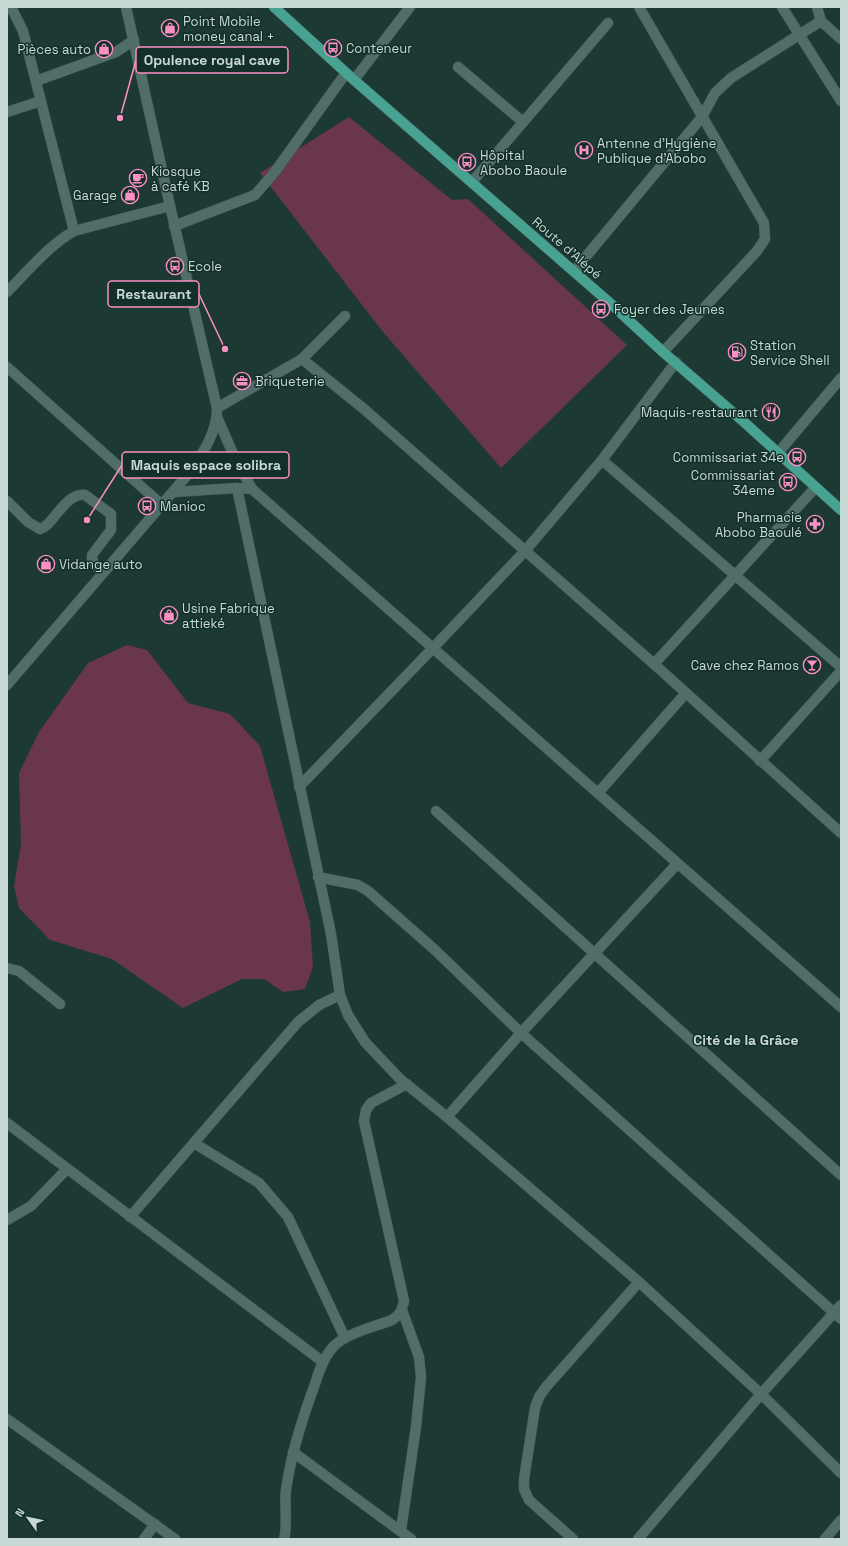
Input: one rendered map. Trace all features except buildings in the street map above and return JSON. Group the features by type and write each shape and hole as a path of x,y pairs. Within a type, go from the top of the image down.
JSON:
{"main road":[{"name":"Route d'Alépé","path":"274,7 350,77 574,271 841,510"}],"street":[{"path":"9,7 13,11 23,31 74,231"},
{"path":"126,7 217,413 234,456 252,490 841,1007"},
{"path":"174,226 255,195 350,77 410,7"},
{"path":"639,7 764,223 765,239 757,251 663,352"},
{"path":"782,7 841,101"},
{"path":"817,7 821,21 841,40"},
{"path":"574,271 702,117 715,93 731,78 821,21"},
{"path":"472,182 608,23"},
{"path":"36,81 116,52 134,40"},
{"path":"458,67 523,122"},
{"path":"7,112 41,101"},
{"path":"7,292 45,253 61,239 74,231 170,206"},
{"path":"7,685 174,492 200,458 209,442 217,413 302,359 345,316"},
{"path":"302,359 364,409 654,664 685,694 841,833"},
{"path":"299,787 525,551 602,460 676,362"},
{"path":"7,367 162,505"},
{"path":"778,454 841,378"},
{"path":"602,460 840,665 760,761"},
{"path":"174,492 237,488 252,490"},
{"path":"237,488 331,934 340,995 348,1015 365,1042 407,1084 639,1282 761,1394 841,1474"},
{"path":"654,664 735,574 816,488"},
{"path":"7,501 28,522 40,529 48,524 75,496 81,494 85,495 111,514 111,530 92,555 92,560 102,574"},
{"path":"598,793 685,694"},
{"path":"436,811 841,1175"},
{"path":"447,1117 521,1033 677,864"},
{"path":"318,877 358,885 368,891 435,950 521,1033 837,1316"},
{"path":"7,968 18,971 60,1004"},
{"path":"130,1217 298,1022 319,1005 340,995"},
{"path":"284,1539 285,1499 289,1470 307,1404 323,1362 333,1347 345,1338 392,1320 398,1316 402,1310 404,1301 364,1121 366,1110 371,1103 407,1084"},
{"path":"7,1123 323,1362"},
{"path":"194,1143 259,1183 288,1217 345,1338"},
{"path":"7,1220 31,1206 67,1169"},
{"path":"573,1539 529,1500 526,1495 524,1479 535,1408 539,1397 546,1387 639,1282"},
{"path":"638,1539 761,1394 837,1316 841,1304"},
{"path":"401,1530 416,1427 421,1377 420,1357 402,1310"},
{"path":"7,1419 175,1539"},
{"path":"293,1452 401,1530 411,1539"},
{"path":"825,1539 841,1520"},
{"path":"144,1539 155,1524"}],"shaded area":[{"path":"349,117 452,200 468,199 627,345 501,468 383,332 260,173"},
{"path":"127,645 147,650 188,703 230,714 260,746 310,922 313,967 305,989 283,992 264,979 242,979 183,1008 112,959 50,940 19,908 14,886 21,845 19,773 39,732 88,663"}],"place":[{"name":"Point Mobile money canal +","path":"170,28"},
{"name":"Conteneur","path":"333,48"},
{"name":"Pièces auto","path":"104,49"},
{"name":"Opulence royal cave","path":"120,118"},
{"name":"Antenne d'Hygiène Publique d'Abobo","path":"584,150"},
{"name":"Hôpital Abobo Baoule","path":"467,162"},
{"name":"Kiosque à café KB","path":"138,178"},
{"name":"Garage","path":"130,195"},
{"name":"Ecole","path":"175,266"},
{"name":"Foyer des Jeunes","path":"601,309"},
{"name":"Restaurant","path":"225,349"},
{"name":"Station Service Shell","path":"737,352"},
{"name":"Briqueterie","path":"242,381"},
{"name":"Maquis-restaurant","path":"771,412"},
{"name":"Commissariat 34e","path":"797,457"},
{"name":"Commissariat 34eme","path":"788,482"},
{"name":"Manioc","path":"147,506"},
{"name":"Maquis espace solibra","path":"87,520"},
{"name":"Pharmacie Abobo Baoulé","path":"815,524"},
{"name":"Vidange auto","path":"46,564"},
{"name":"Usine Fabrique attieké","path":"169,615"},
{"name":"Cave chez Ramos","path":"812,665"}],"district":[{"name":"Cité de la Grâce","path":"746,1040"}]}
